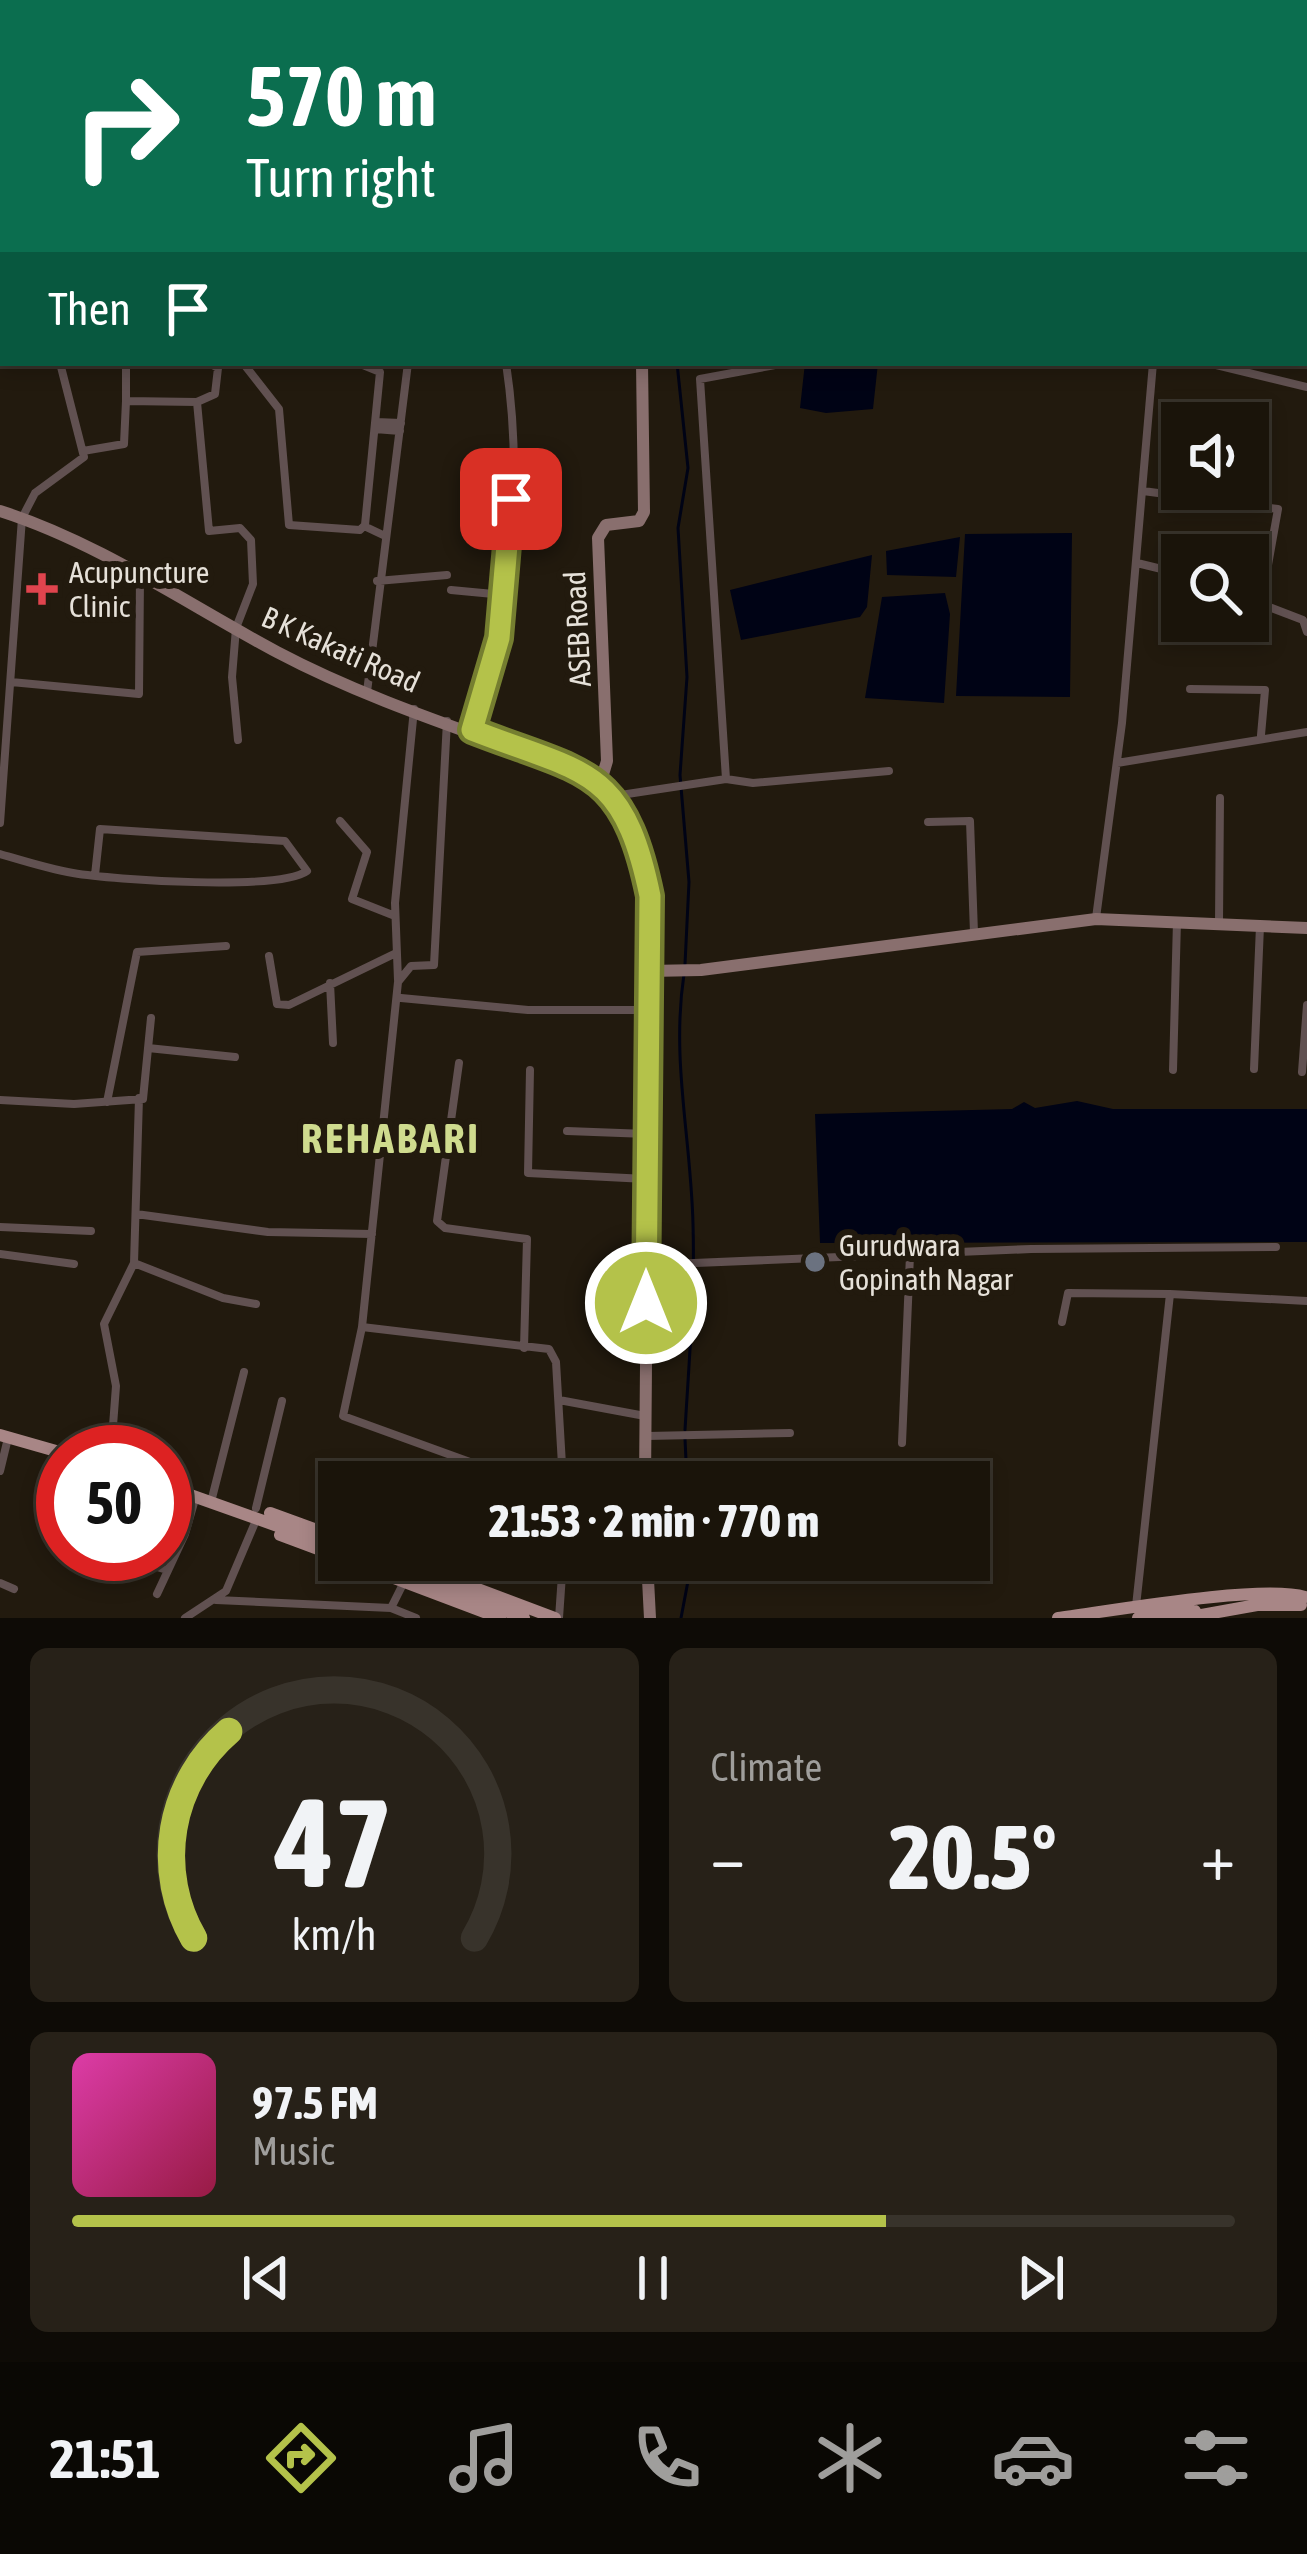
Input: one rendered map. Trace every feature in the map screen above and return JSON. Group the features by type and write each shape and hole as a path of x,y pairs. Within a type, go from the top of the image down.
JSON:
{"main road":[{"name":"ASEB Road","path":"601,781 607,761 598,538 603,527 639,521 644,512 642,366"},
{"name":"B K Kakati Road","path":"0,511 61,532 236,628 367,692 601,781"},
{"path":"601,781 614,796 642,858 650,896 645,1461"},
{"path":"650,971 700,970 1096,919 1307,928"},
{"path":"4,1436 36,1445"},
{"path":"192,1495 318,1532"},
{"path":"217,1503 230,1517 318,1549"},
{"path":"250,1511 318,1539"},
{"path":"427,1581 524,1618"},
{"path":"457,1581 557,1618"},
{"path":"646,1618 647,1581"},
{"path":"404,1582 500,1618"},
{"path":"1195,1611 1274,1594 1305,1603"},
{"path":"1058,1618 1195,1611 1220,1614 1305,1603"}],"street":[{"path":"0,823 22,518 35,493 84,458 60,366"},
{"path":"83,452 124,444 126,366"},
{"path":"126,401 197,402 215,394 214,366"},
{"path":"245,366 279,409 290,525 360,530 365,524 380,373 365,366"},
{"path":"367,692 377,581 408,366"},
{"path":"472,730 499,638 504,595 514,413 506,366"},
{"path":"726,779 700,379 770,366"},
{"path":"1096,919 1117,763 1153,366"},
{"path":"1242,368 1307,387"},
{"path":"197,402 209,531 240,528 251,540 254,584 236,628 232,677 238,740"},
{"path":"376,425 401,427"},
{"path":"1143,490 1278,509 1269,559"},
{"path":"365,524 384,532"},
{"path":"1136,563 1161,569"},
{"path":"377,581 447,575"},
{"path":"7,688 139,694 140,577"},
{"path":"452,590 504,595"},
{"path":"1269,607 1305,621 1307,632"},
{"path":"1190,688 1265,690 1261,735"},
{"path":"414,709 395,916 400,998 376,1154 362,1328 343,1417 466,1461"},
{"path":"398,982 411,966 434,965 447,721"},
{"path":"1117,763 1261,735 1307,732"},
{"path":"614,796 726,779 753,783 889,771"},
{"path":"1219,922 1220,797"},
{"path":"340,821 367,852 352,899 395,916"},
{"path":"928,822 970,821 974,933"},
{"path":"0,854 95,875 266,883 307,871 285,842 100,829 95,875"},
{"path":"1173,1070 1178,920"},
{"path":"1254,1069 1260,925"},
{"path":"107,1102 137,952 226,946"},
{"path":"268,956 277,1004 289,1005 394,954"},
{"path":"330,983 333,1043"},
{"path":"400,998 528,1010 649,1010"},
{"path":"1302,1072 1307,1005"},
{"path":"0,1100 143,1099 151,1018"},
{"path":"148,1048 235,1057"},
{"path":"459,1063 437,1221 445,1228 527,1240 524,1348"},
{"path":"530,1070 528,1173 646,1179"},
{"path":"113,1425 116,1386 104,1324 134,1263 139,1098"},
{"path":"567,1131 647,1134"},
{"path":"136,1214 268,1232 372,1234"},
{"path":"0,1227 91,1231"},
{"path":"647,1265 1276,1247"},
{"path":"0,1254 74,1264"},
{"path":"902,1444 910,1255"},
{"path":"134,1263 223,1298 256,1304"},
{"path":"1062,1322 1068,1293 1307,1301"},
{"path":"1137,1613 1170,1294"},
{"path":"362,1328 549,1349 554,1355 559,1400 561,1461"},
{"path":"217,1503 244,1372"},
{"path":"559,1400 645,1415"},
{"path":"250,1511 282,1401"},
{"path":"645,1436 790,1433"},
{"path":"0,1471 4,1436"},
{"path":"192,1504 196,1496"},
{"path":"217,1600 235,1574 254,1525"},
{"path":"157,1594 162,1581"},
{"path":"557,1618 561,1581"},
{"path":"391,1608 404,1582"},
{"path":"0,1583 14,1589"},
{"path":"185,1618 202,1603 217,1600 391,1608 416,1618"},
{"path":"375,1618 378,1607"}],"water":[{"path":"805,366 878,366 873,409 826,413 800,408"},
{"path":"1072,533 1070,697 956,696 965,534"},
{"path":"960,537 956,577 887,575 886,551"},
{"path":"872,555 867,607 860,617 741,640 730,590"},
{"path":"945,593 950,614 944,703 865,698 882,597"},
{"path":"1077,1101 1113,1109 1307,1109 1307,1242 820,1243 815,1114 1012,1109 1024,1102 1035,1108"}],"waterway":[{"path":"677,366 688,468 678,528 687,677 680,775 689,882 685,964"},
{"path":"684,974 681,1068 693,1250 685,1430"},
{"path":"685,1439 686,1461"},
{"path":"681,1618 688,1581"}],"place":[{"name":"Acupuncture Clinic","path":"42,589"},
{"name":"Gurudwara Gopinath Nagar","path":"815,1262"}],"district":[{"name":"REHABARI","path":"391,1138"}],"route":[{"path":"511,499 499,638 472,730 601,781 625,815 642,858 650,896 646,1303"}]}
